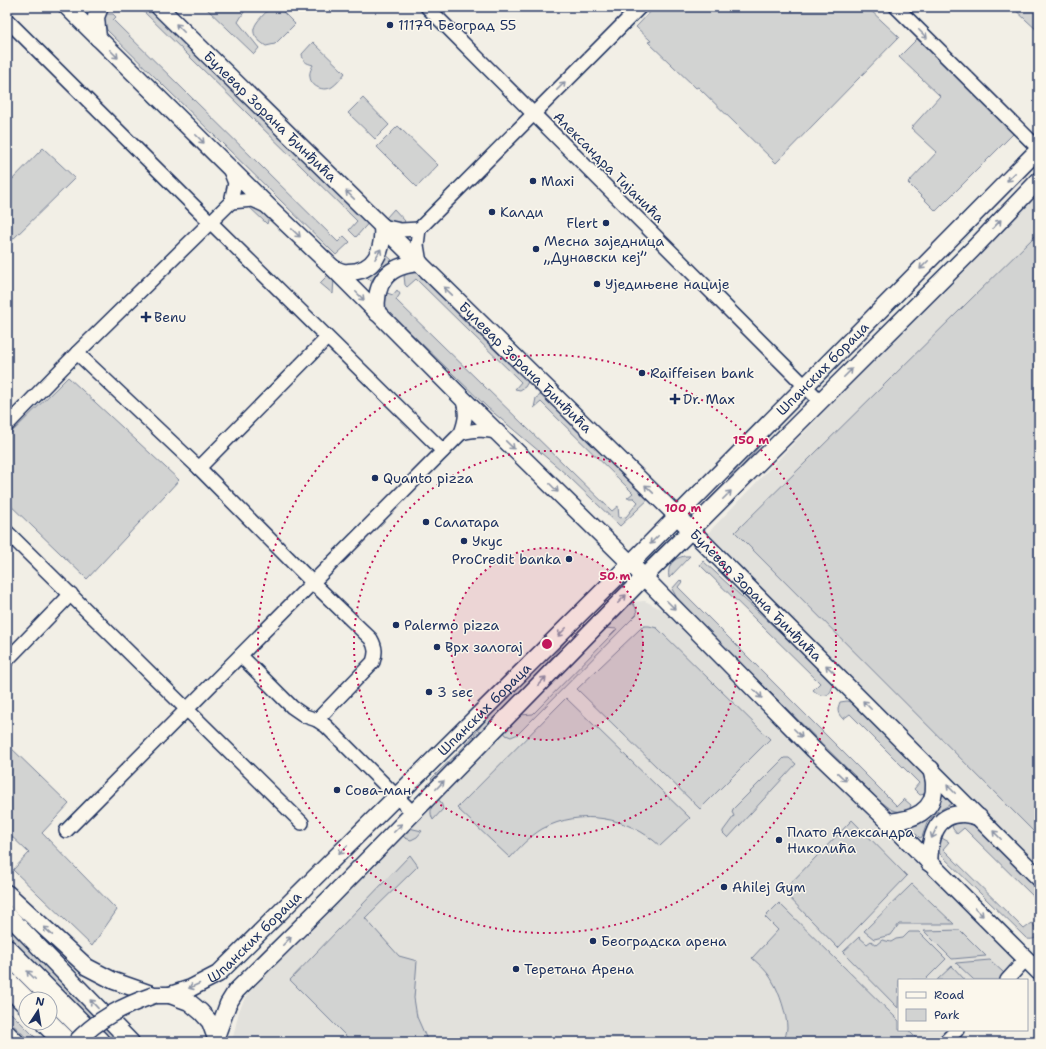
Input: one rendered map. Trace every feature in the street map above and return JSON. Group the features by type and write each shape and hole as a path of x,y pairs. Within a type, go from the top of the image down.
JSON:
{"highway":[{"path":"7,951 98,1042"},
{"path":"7,983 18,994"},
{"path":"55,1031 66,1042"}],"street":[{"path":"66,7 333,268 496,432 644,577 814,750 889,822 1039,972"},
{"path":"98,38 96,17 100,7"},
{"name":"Булевар Зорана Ђинђића","path":"159,7 677,516 979,816 1039,878"},
{"name":"Александра Тијанића","path":"427,7 820,401"},
{"path":"378,313 377,295 382,280 390,272 400,267 410,264 420,264 417,245 419,229 640,7"},
{"path":"896,7 1039,149"},
{"path":"7,20 443,452"},
{"name":"Шпанских бораца","path":"170,995 191,988 218,974 677,516 1039,149"},
{"path":"7,425 77,352 231,202 235,183 228,167"},
{"name":"Шпанских бораца","path":"216,1040 228,1004 236,991 644,577 973,249 1039,180"},
{"path":"231,202 253,200 268,206"},
{"path":"333,268 347,273 360,270 370,265 381,249 382,226 401,230 419,229"},
{"path":"198,468 327,338"},
{"path":"77,352 198,468 371,639 375,647 376,654 373,662 317,720"},
{"path":"66,831 461,433 466,419 462,398"},
{"path":"461,433 476,430 496,432"},
{"path":"7,532 302,823"},
{"path":"7,660 71,594"},
{"path":"241,656 292,707 305,716 322,723 338,737 413,813"},
{"path":"889,822 905,821 925,810 933,798 934,784 931,769"},
{"path":"929,862 930,843 934,832 940,823 948,817 963,814 979,816"},
{"path":"7,892 87,967 114,981 154,995"},
{"path":"7,914 131,1042"},
{"path":"1008,979 1026,959"},
{"path":"76,1042 87,1031 128,1004 154,995 170,995 196,1006 210,1022 216,1040"},
{"path":"945,1042 956,1031"},
{"path":"7,1033 16,1042"}],"shaded area":[{"path":"1039,192 1039,866 705,536 915,317"},
{"path":"645,601 667,612 1019,963 1003,979 898,979 898,1031 951,1031 940,1042 232,1042 239,1011 245,998 264,974 437,799 461,778 504,732 632,602"}],"green space":[{"path":"139,7 154,7 371,220 356,237 349,230 357,221"},
{"path":"205,7 247,7 238,22 259,48 254,54"},
{"path":"271,7 278,7 295,24 275,44 266,46 255,36 254,31 257,22"},
{"path":"655,7 867,7 899,37 776,163 698,87 696,88 648,42 651,41 636,27"},
{"path":"1012,7 1039,7 1039,32"},
{"path":"106,14 113,14 116,17 113,20 338,242 344,236 350,242 336,255 107,30 103,18"},
{"path":"918,38 1014,133 936,211 908,183 937,152 911,128 940,96 899,57"},
{"path":"313,42 345,73 332,87 325,89 318,88 311,81 310,74 313,65 307,63 303,59 302,54"},
{"path":"363,98 389,125 375,139 348,113"},
{"path":"398,126 438,165 417,187 377,147"},
{"path":"43,148 75,178 7,245 7,185"},
{"path":"245,203 270,213 267,224"},
{"path":"394,209 405,221 403,224 392,223 386,218"},
{"path":"1039,232 1039,837 735,532"},
{"path":"384,253 392,260 382,267 371,281 364,274"},
{"path":"419,270 529,380 525,387 520,390 515,389 521,382 416,279 407,287 405,285 404,276"},
{"path":"330,273 334,278 333,294 320,283"},
{"path":"397,290 400,294 396,300 612,511 618,506 619,518 626,517 638,502 634,498 627,498 633,493 541,402 534,408 536,398 542,394 651,497 620,526 567,475 488,408 386,309 382,299 387,293 393,295"},
{"path":"68,377 179,480 87,579 7,502 7,437"},
{"path":"787,412 789,415 776,427 708,506 705,503 728,480 753,448"},
{"path":"684,556 690,556 669,578 669,570 673,561"},
{"path":"703,561 832,680 832,688 828,694 820,695 813,690 820,683 700,565"},
{"path":"680,580 682,582 678,587 897,806 904,799 911,805 909,810 905,813 892,810 879,800 679,602 672,589"},
{"path":"616,588 580,625 523,690 433,782 431,779 471,739 490,711"},
{"path":"632,602 636,608 637,614 518,734 511,737 506,735 504,732 520,715 533,714 617,629 605,628"},
{"path":"644,626 657,628 770,739 700,809 577,689"},
{"path":"566,698 690,818 660,846 648,836 619,822 604,819 573,819 557,823 537,832 510,858 457,808"},
{"path":"847,701 855,704 921,772 928,781 925,794 920,795 914,789 919,783 850,714 843,719 841,717 838,707 840,702"},
{"path":"7,744 69,804 42,833 117,910 92,946 13,870 29,853 7,832"},
{"path":"784,758 789,758 796,764 728,838 723,831 734,816 732,812 733,809"},
{"path":"942,790 953,803 935,813 927,823 922,837 920,838 909,827 914,825"},
{"path":"437,799 441,802 443,809 433,820 431,809"},
{"path":"852,820 907,876 838,948 783,891"},
{"path":"965,820 979,829 1039,889 1039,902 964,828 957,834 953,829 951,822"},
{"path":"409,828 422,831 417,837 411,840 405,838 401,834"},
{"path":"938,836 949,842 943,849 1024,929 1032,923 1037,932 1035,938 1027,939 940,854 936,847"},
{"path":"410,855 418,866 365,918 399,956 417,961 414,998 417,1017 428,1042 352,1042 290,980"},
{"path":"912,884 954,924 899,924 891,935 874,939 864,931"},
{"path":"779,903 898,1020 898,1031 909,1031 920,1042 784,1042 787,1031 787,1022 780,997 769,975 752,958 778,930 765,917"},
{"path":"7,923 127,1042 114,1042 7,936"},
{"path":"960,930 986,956 952,959 924,931"},
{"path":"909,932 919,932 946,959 926,979 898,979 898,1008 843,952 859,937 867,944 871,941 876,945 882,940 891,942 896,939 903,938"},
{"path":"990,960 1004,973 1000,979 973,979 956,963"},
{"path":"952,966 964,979 938,979"},
{"path":"7,1009 18,1020 18,1030 7,1019"},
{"path":"20,1031 29,1031 40,1042 31,1042"}],"place":[{"name":"11179 Београд 55","path":"390,25"},
{"name":"Maxi","path":"533,181"},
{"name":"Калди","path":"492,212"},
{"name":"Flert","path":"606,223"},
{"name":"Месна заједница „Дунавски кеј”","path":"536,249"},
{"name":"Уједињене нације","path":"597,284"},
{"name":"Benu","path":"146,317"},
{"name":"Raiffeisen bank","path":"642,373"},
{"name":"Dr. Max","path":"675,399"},
{"name":"Quanto pizza","path":"375,478"},
{"name":"Салатара","path":"426,522"},
{"name":"Укус","path":"464,541"},
{"name":"ProCredit banka","path":"569,559"},
{"name":"Palermo pizza","path":"396,625"},
{"name":"Врх залогај","path":"437,647"},
{"name":"3 sec","path":"429,692"},
{"name":"Сова-ман","path":"337,790"},
{"name":"Плато Александра Николића","path":"779,840"},
{"name":"Ahilej Gym","path":"724,887"},
{"name":"Београдска арена","path":"593,941"},
{"name":"Теретана Арена","path":"516,969"}]}
